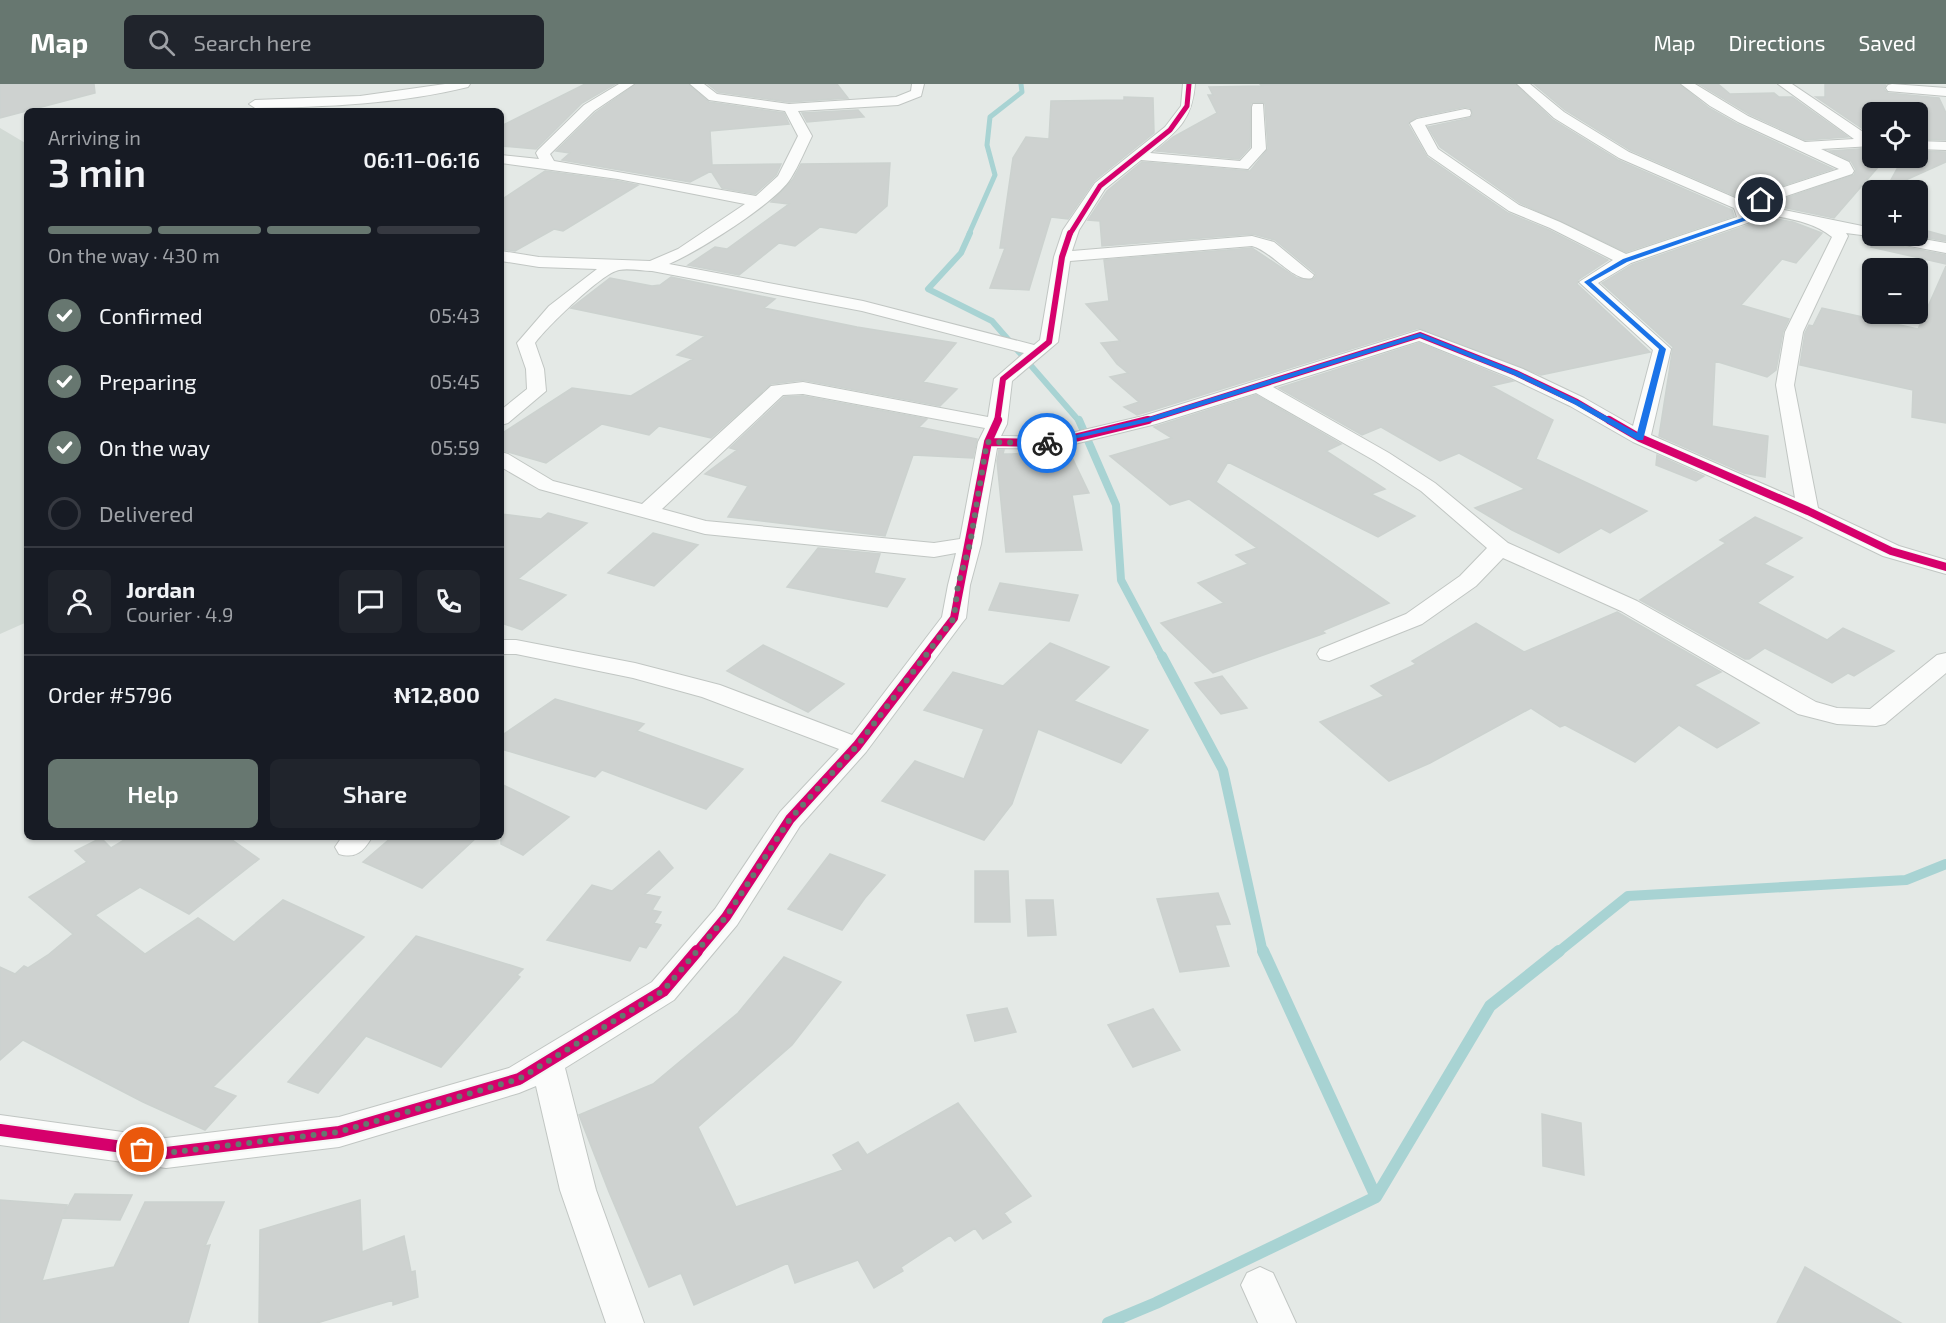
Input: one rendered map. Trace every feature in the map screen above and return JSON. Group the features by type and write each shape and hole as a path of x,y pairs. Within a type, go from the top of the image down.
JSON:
{"street":[{"path":"255,104 293,104 415,95 464,84"},
{"path":"548,164 543,153 574,120 628,84"},
{"path":"696,84 713,97 789,108 898,101 916,93 918,84"},
{"path":"0,1130 166,1153 339,1132 519,1079 547,1064 663,991 726,917 790,819 857,746 954,618 958,585 970,544 1004,379 1049,342 1062,257 1071,230 1089,200 1100,186 1170,130 1187,106 1189,84"},
{"path":"1523,84 1559,115 1624,155 1741,206 1862,231"},
{"path":"1687,84 1703,96 1763,130 1844,165 1847,171 1741,206"},
{"path":"1784,84 1862,137"},
{"path":"1892,88 1946,92"},
{"path":"1138,156 1243,166 1258,149 1258,107"},
{"path":"652,266 684,252 759,201 784,178 805,136 797,118 789,108"},
{"path":"1465,113 1417,123 1433,152 1514,208 1555,225 1625,260"},
{"path":"1803,146 1862,142"},
{"path":"1928,145 1946,146"},
{"path":"504,159 548,164 688,188 727,199 759,201"},
{"path":"727,199 744,211"},
{"path":"1640,438 1662,349 1587,282 1625,260 1745,219 1741,206"},
{"path":"1808,511 1785,385 1794,332 1840,236 1827,225"},
{"path":"1062,257 1252,241 1268,245 1306,275"},
{"path":"1928,245 1946,248"},
{"path":"504,256 539,262 652,266 863,306 1036,351"},
{"path":"504,417 537,391 535,369 526,343 537,328 577,292 615,264"},
{"path":"647,511 778,390 803,388 992,433 1054,443 1149,420 1420,335 1516,373 1577,402 1640,438 1808,511 1891,551 1946,567"},
{"path":"1256,385 1382,457 1428,488 1500,548 1629,606 1807,708 1837,716 1876,718 1946,660"},
{"path":"504,460 546,485 705,527 934,550 970,544"},
{"path":"1329,654 1414,619 1468,581 1500,548"},
{"path":"504,647 516,647 625,669 711,691 857,746"},
{"path":"547,1064 578,1190 625,1323"},
{"path":"1260,1285 1277,1323"}],"shaded area":[{"path":"0,128 24,142 24,623 0,634"}],"building":[{"path":"0,84 94,84 95,93 38,108 24,108 24,112 0,118"},
{"path":"585,84 615,84 582,103 536,149 504,146 504,124"},
{"path":"636,84 688,84 709,102 784,113 789,124 710,131 712,165 781,164 776,175 755,194 722,188 711,171 690,182 562,160 570,153 556,151 595,113"},
{"path":"708,84 837,84 848,98 789,102 718,92"},
{"path":"1260,84 1515,84 1553,120 1618,160 1732,210 1734,216 1626,252 1520,203 1440,147 1428,127 1470,118 1473,114 1470,108 1465,107 1417,117 1408,124 1427,157 1508,213 1549,230 1608,260 1578,280 1577,284 1650,352 1541,375 1419,328 1137,415 1124,407 1139,402 1110,377 1128,373 1117,364 1101,343 1120,341 1086,304 1109,301 1104,260 1252,248 1297,278 1312,280 1316,276 1275,240 1253,234 1102,246 1100,221 1088,220 1107,191 1142,162 1250,171 1268,149 1263,102 1251,103 1250,147 1239,159 1156,151 1173,137 1217,113 1208,95 1213,95 1209,87 1262,86"},
{"path":"1534,84 1679,84 1709,108 1737,124 1833,169 1742,199 1630,150 1565,110"},
{"path":"1699,84 1718,84 1730,94 1774,93 1779,97 1792,97 1848,137 1805,140 1749,114"},
{"path":"1825,84 1886,84 1884,89 1888,93 1939,98 1946,113 1946,140 1928,139 1928,102 1862,102 1862,128 1816,97 1825,97"},
{"path":"1124,97 1153,98 1154,133 1094,181 1068,219 1051,217 1029,290 990,288 1005,248 1000,248 1013,158 1026,137 1049,139 1051,101 1124,100"},
{"path":"858,110 864,117 807,122 802,113"},
{"path":"1862,149 1862,168 1877,168 1867,180 1862,180 1862,186 1834,218 1768,204 1854,175 1856,170 1851,161 1830,151"},
{"path":"1928,151 1946,152 1946,162 1906,180 1891,180 1898,168 1928,168"},
{"path":"890,163 887,206 856,233 820,227 795,246 779,243 739,275 688,265 715,247 727,249 789,204 771,202 793,179 801,164"},
{"path":"545,171 638,185 563,231 554,229 515,251 504,249 504,198"},
{"path":"1754,215 1793,222 1822,233 1796,263 1782,259 1741,305 1789,319 1783,332 1776,370 1767,377 1715,361 1712,426 1768,436 1765,477 1744,473 1659,436 1673,347 1602,283 1632,265 1751,224 1755,219"},
{"path":"1928,231 1946,236 1946,241 1928,238"},
{"path":"1900,246 1946,255 1946,264 1928,260 1928,258 1871,247"},
{"path":"1946,266 1946,423 1912,417 1913,390 1800,365 1805,333 1809,325 1813,326 1822,308 1862,317 1862,324 1895,324 1918,329 1920,324 1928,324 1928,306"},
{"path":"671,277 775,299 764,308 857,327 956,343 923,382 957,389 940,406 803,380 771,384 711,438 659,426 649,435 602,424 546,463 504,451 504,432 572,388 631,396 693,359 677,355 705,336 571,308 610,278 652,286 660,285"},
{"path":"1419,343 1513,381 1491,386 1553,420 1536,459 1647,511 1610,533 1601,528 1559,553 1512,530 1475,508 1525,489 1459,453 1440,461 1381,427 1362,435 1279,388"},
{"path":"1256,395 1341,444 1326,451 1385,489 1371,494 1415,516 1378,537 1228,462 1216,482 1389,603 1322,631 1325,633 1213,673 1161,623 1224,603 1198,583 1248,564 1236,555 1257,548 1189,499 1170,505 1110,456 1172,438 1154,427"},
{"path":"803,396 927,419 919,427 977,439 973,458 913,455 885,536 728,517 748,486 705,474 737,450 730,448 784,397"},
{"path":"1068,449 1089,493 1072,495 1082,550 1006,552 997,461 999,450 1004,450 1003,454 1012,454"},
{"path":"1657,455 1704,476 1696,481 1656,465"},
{"path":"548,513 587,523 518,579 566,595 522,630 504,624 504,514 541,519"},
{"path":"1755,517 1802,538 1764,564 1793,577 1757,603 1827,640 1843,628 1894,651 1854,676 1848,673 1832,683 1765,648 1749,659 1745,659 1640,600 1726,543 1720,540"},
{"path":"653,533 698,545 654,586 608,573"},
{"path":"818,548 880,554 874,573 905,579 887,607 787,587"},
{"path":"1000,583 1078,595 1069,621 989,610"},
{"path":"1617,612 1721,672 1694,685 1759,723 1717,748 1679,725 1635,762 1565,725 1560,727 1531,708 1430,763 1389,781 1320,722 1384,696 1371,686 1416,664 1412,661 1476,623 1524,652"},
{"path":"1050,643 1109,667 1074,701 1148,730 1121,763 1038,729 1012,804 984,840 882,801 915,761 964,779 984,729 924,710 953,672 1003,686"},
{"path":"763,645 844,684 808,712 727,671"},
{"path":"1222,676 1247,708 1221,714 1195,683"},
{"path":"555,699 644,724 637,731 743,769 706,809 602,770 595,777 504,750 504,734"},
{"path":"504,785 569,817 523,855 501,844 501,840 504,840"},
{"path":"97,840 103,840 111,848 124,840 232,840 259,859 189,914 140,887 95,915 145,954 198,918 234,942 283,900 364,937 213,1087 236,1096 205,1130 143,1102 23,1040 0,1060 0,967 15,974 24,966 28,968 48,955 73,934 29,897 87,862 75,851"},
{"path":"389,840 474,840 422,888 363,862"},
{"path":"659,851 673,868 645,894 660,897 652,910 661,912 654,923 661,925 646,948 639,946 630,961 547,940 592,885 612,891"},
{"path":"830,854 885,875 842,930 788,909"},
{"path":"975,871 1008,871 1010,922 975,922"},
{"path":"1218,893 1230,924 1215,925 1229,966 1180,972 1157,899"},
{"path":"1026,900 1053,900 1056,935 1028,936"},
{"path":"416,936 523,969 517,975 520,977 441,1067 366,1036 318,1093 288,1082"},
{"path":"784,957 841,982 792,1045 698,1127 736,1207 843,1170 833,1155 858,1142 867,1155 958,1103 1031,1196 1004,1213 1011,1222 983,1239 975,1228 955,1241 950,1235 901,1267 903,1271 874,1288 858,1260 795,1283 788,1263 694,1305 681,1273 649,1287 579,1115 653,1084 738,1013"},
{"path":"1007,1008 1016,1032 975,1041 967,1015"},
{"path":"1153,1009 1180,1050 1133,1067 1108,1025"},
{"path":"1542,1114 1581,1123 1584,1175 1543,1166"},
{"path":"75,1194 132,1195 120,1220 62,1218 42,1281 114,1267 145,1202 224,1202 205,1246 210,1245 188,1323 0,1323 0,1200 67,1205 64,1214"},
{"path":"360,1200 362,1252 404,1236 411,1272 415,1271 418,1297 393,1305 393,1300 317,1323 259,1323 260,1230"},
{"path":"1805,1267 1901,1323 1777,1323"}],"waterway":[{"path":"969,234 995,175 987,145 990,117 1022,92 1021,84"},
{"path":"970,233 961,253 928,289 992,321 1080,422"},
{"path":"1080,422 1116,505 1121,580 1162,657"},
{"path":"1162,656 1223,770 1263,953"},
{"path":"1557,953 1628,896 1906,880 1946,864"},
{"path":"1263,951 1376,1197"},
{"path":"1376,1197 1490,1006 1559,951"},
{"path":"1108,1323 1156,1303 1376,1197"}],"cycle path":[{"path":"0,1130 166,1153 339,1132 519,1079 663,991 726,917 790,819 857,746 954,618 988,442 997,424 1003,379 1049,342 1062,257 1071,230 1100,186 1170,130 1187,106 1189,84"},
{"path":"988,442 1054,443 1149,420 1420,335 1516,373 1577,402 1640,438 1808,511 1891,551 1946,567"}],"way so far":[{"path":"142,1150 166,1153 339,1132 519,1079 547,1064 663,991 726,917 790,819 857,746 954,618 958,585 970,544 987,442 1047,443"}],"route":[{"path":"1047,443 1149,420 1420,335 1516,373 1577,402 1640,438 1662,349 1587,282 1625,260 1745,219 1741,206 1761,200"}]}
